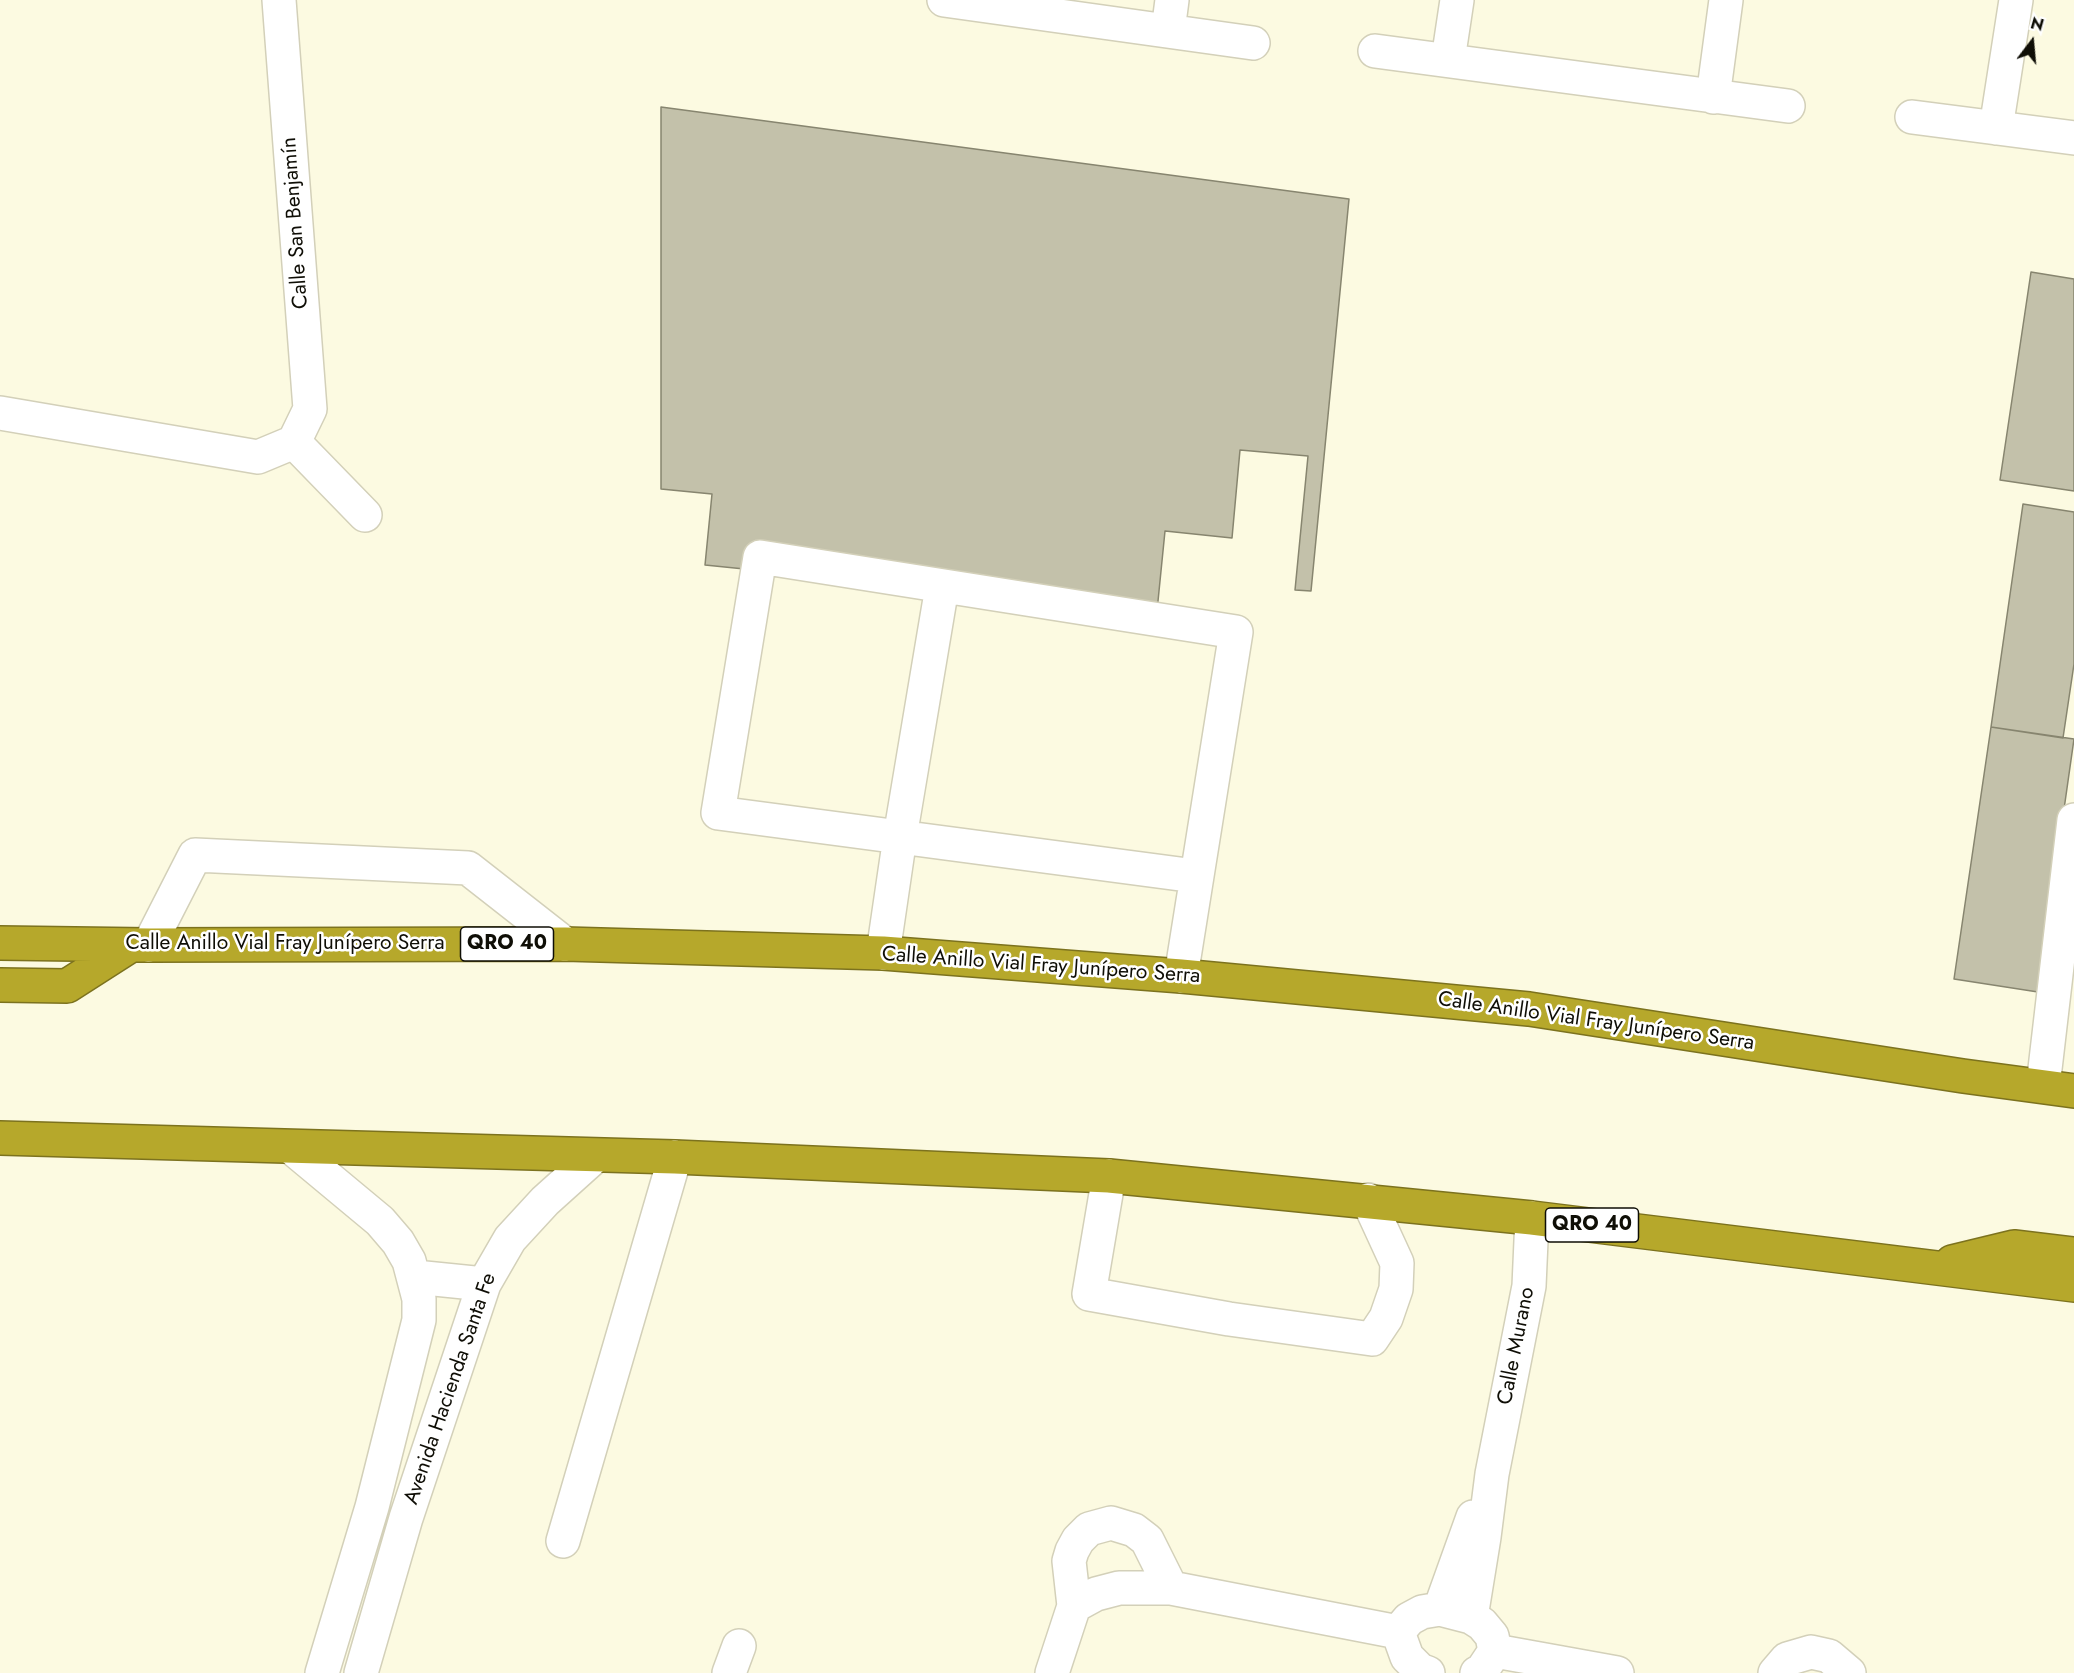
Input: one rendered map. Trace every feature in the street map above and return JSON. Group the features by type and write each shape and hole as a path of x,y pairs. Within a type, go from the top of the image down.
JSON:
{"highway":[{"name":"Calle Anillo Vial Fray Junípero Serra","path":"0,943 565,944 883,953 1181,976 1529,1009 1963,1076 2058,1088"},
{"path":"0,985 67,986 140,945"},
{"path":"1963,1076 2074,1108"},
{"name":"QRO 40","path":"0,1138 675,1157 1109,1176 1532,1218 2074,1285"},
{"path":"1933,1267 2014,1247 2074,1254"}],"street":[{"name":"Calle San Benjamín","path":"279,0 310,409 294,442"},
{"path":"944,0 1170,16 1253,43"},
{"path":"1448,60 1457,0"},
{"path":"1713,97 1726,0"},
{"path":"1996,128 2016,0"},
{"path":"1376,51 1788,106"},
{"path":"1912,117 2074,138"},
{"path":"0,413 258,457 294,442 365,515"},
{"path":"1181,976 1195,876 1236,632 760,557 718,813 1195,876"},
{"path":"883,953 942,587"},
{"path":"2058,1088 2074,820"},
{"path":"140,945 195,855 468,868 565,944"},
{"name":"Avenida Hacienda Santa Fe","path":"291,1147 380,1221 398,1242 409,1261 419,1299 419,1320 372,1507 322,1673"},
{"name":"Avenida Hacienda Santa Fe","path":"360,1673 406,1518 484,1284 510,1239 545,1201 595,1156"},
{"path":"563,1541 675,1157"},
{"path":"1109,1176 1089,1294 1229,1320 1372,1339 1386,1318 1396,1289 1397,1263 1368,1200"},
{"name":"Calle Murano","path":"1459,1599 1466,1533 1491,1474 1529,1286 1532,1218"},
{"path":"414,1277 484,1284"},
{"name":"Avenida Hacienda Santa Fe","path":"372,1507 406,1518"},
{"path":"1052,1673 1074,1606 1069,1561 1077,1540 1089,1529 1111,1523 1134,1530 1147,1540 1171,1588"},
{"path":"1074,1606 1096,1594 1119,1588 1171,1588 1398,1632"},
{"path":"1398,1632 1409,1619 1459,1599 1492,1636 1486,1662 1617,1673"},
{"path":"1398,1632 1407,1657 1420,1670 1428,1673"},
{"path":"1775,1673 1787,1659 1811,1652 1829,1656 1849,1673"}],"building":[{"path":"661,107 1349,199 1311,591 1295,590 1308,456 1240,450 1232,538 1165,531 1157,611 705,565 712,494 661,489"},
{"path":"2031,272 2074,279 2074,491 2000,480"},
{"path":"2023,504 2074,512 2074,664 2063,738 1991,727"},
{"path":"1991,727 2074,739 2038,992 1954,979"}]}
